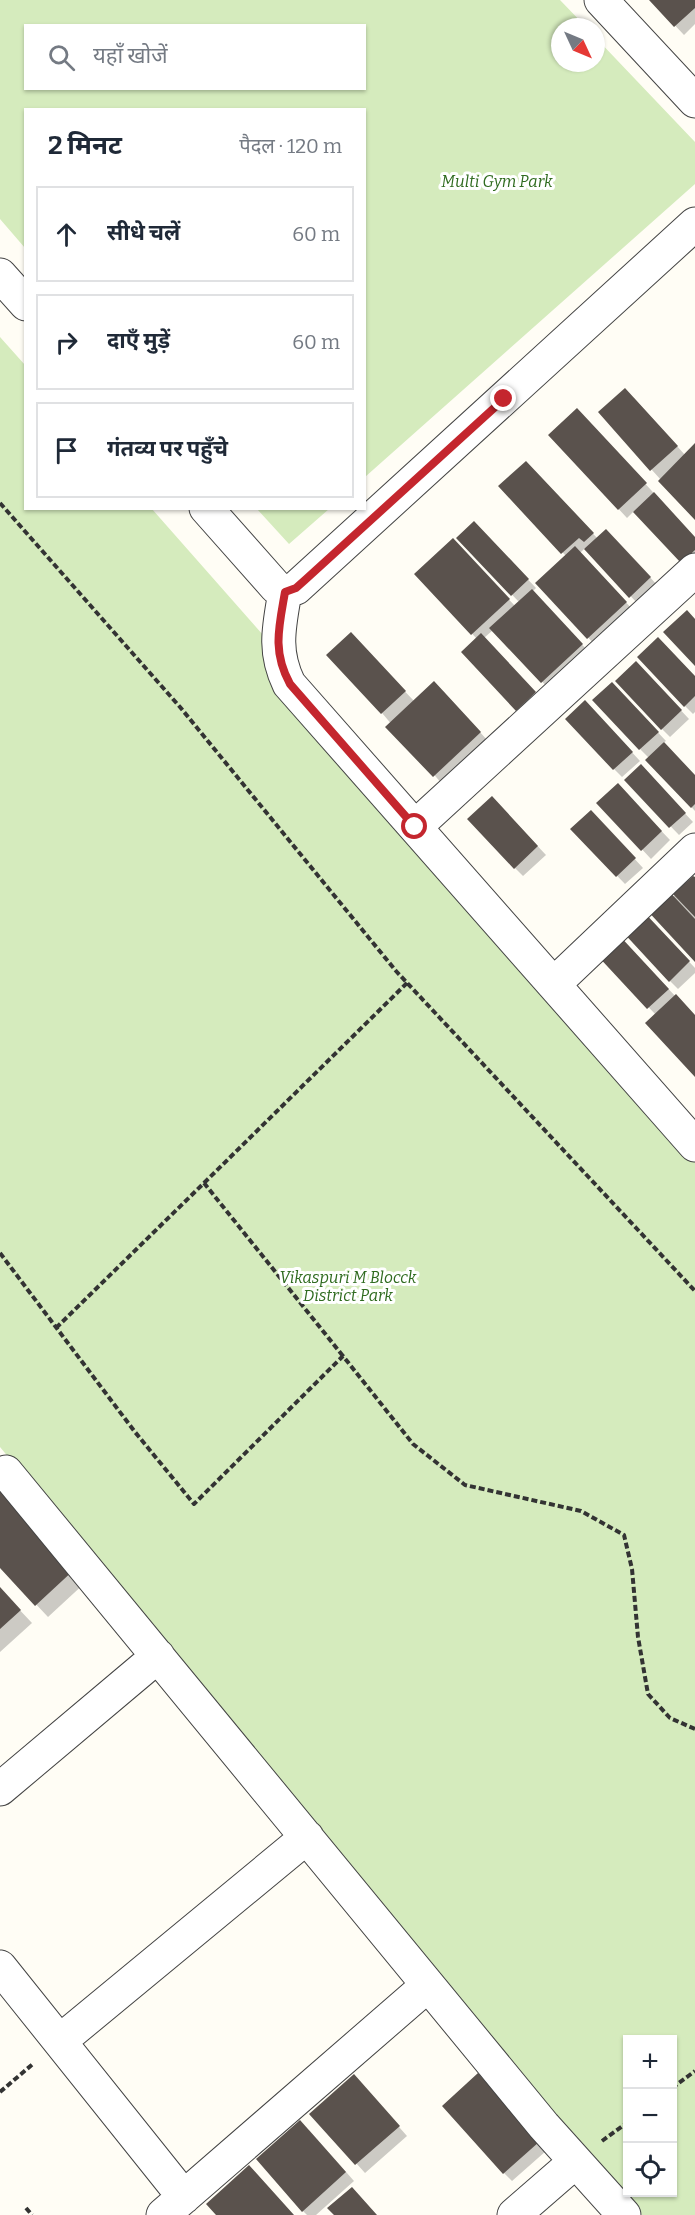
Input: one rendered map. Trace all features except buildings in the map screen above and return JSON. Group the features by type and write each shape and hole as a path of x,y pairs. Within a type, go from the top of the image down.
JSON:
{"street":[{"path":"601,0 695,101"},
{"path":"285,592 296,588 305,580 695,224"},
{"path":"0,275 24,302"},
{"path":"208,510 268,579 285,592"},
{"path":"415,827 691,583"},
{"path":"285,592 278,643 280,665 290,684 695,1144"},
{"path":"554,984 695,849"},
{"path":"6,1472 575,2162 624,2215"},
{"path":"0,1789 158,1656"},
{"path":"60,2041 307,1837"},
{"path":"0,1967 60,2041 173,2206 428,1985"},
{"path":"514,2215 575,2162"}],"path":[{"path":"0,503 180,707 407,983 695,1291"},
{"path":"56,1328 407,983"},
{"path":"204,1183 413,1444 465,1485 581,1511 624,1535 632,1569 638,1637 648,1694 670,1719 695,1729"},
{"path":"0,1253 135,1432 194,1504 343,1356"},
{"path":"0,2092 60,2041"},
{"path":"677,2084 695,2071"},
{"path":"26,2208 32,2215"}],"green space":[{"name":"Multi Gym Park","path":"0,0 560,0 577,18 551,18 551,72 605,72 605,47 695,142 695,184 366,476 366,108 24,108 24,247 0,219"},
{"name":"Vikaspuri M Blocck District Park","path":"0,337 24,364 24,510 153,510 695,1125 695,2215 642,2215 627,2197 677,2197 677,2035 623,2035 623,2192 554,2116 0,1447"},
{"path":"258,510 328,510 289,544"}],"route":[{"path":"415,827 290,684 280,665 278,643 285,592 296,588 504,399"}]}
